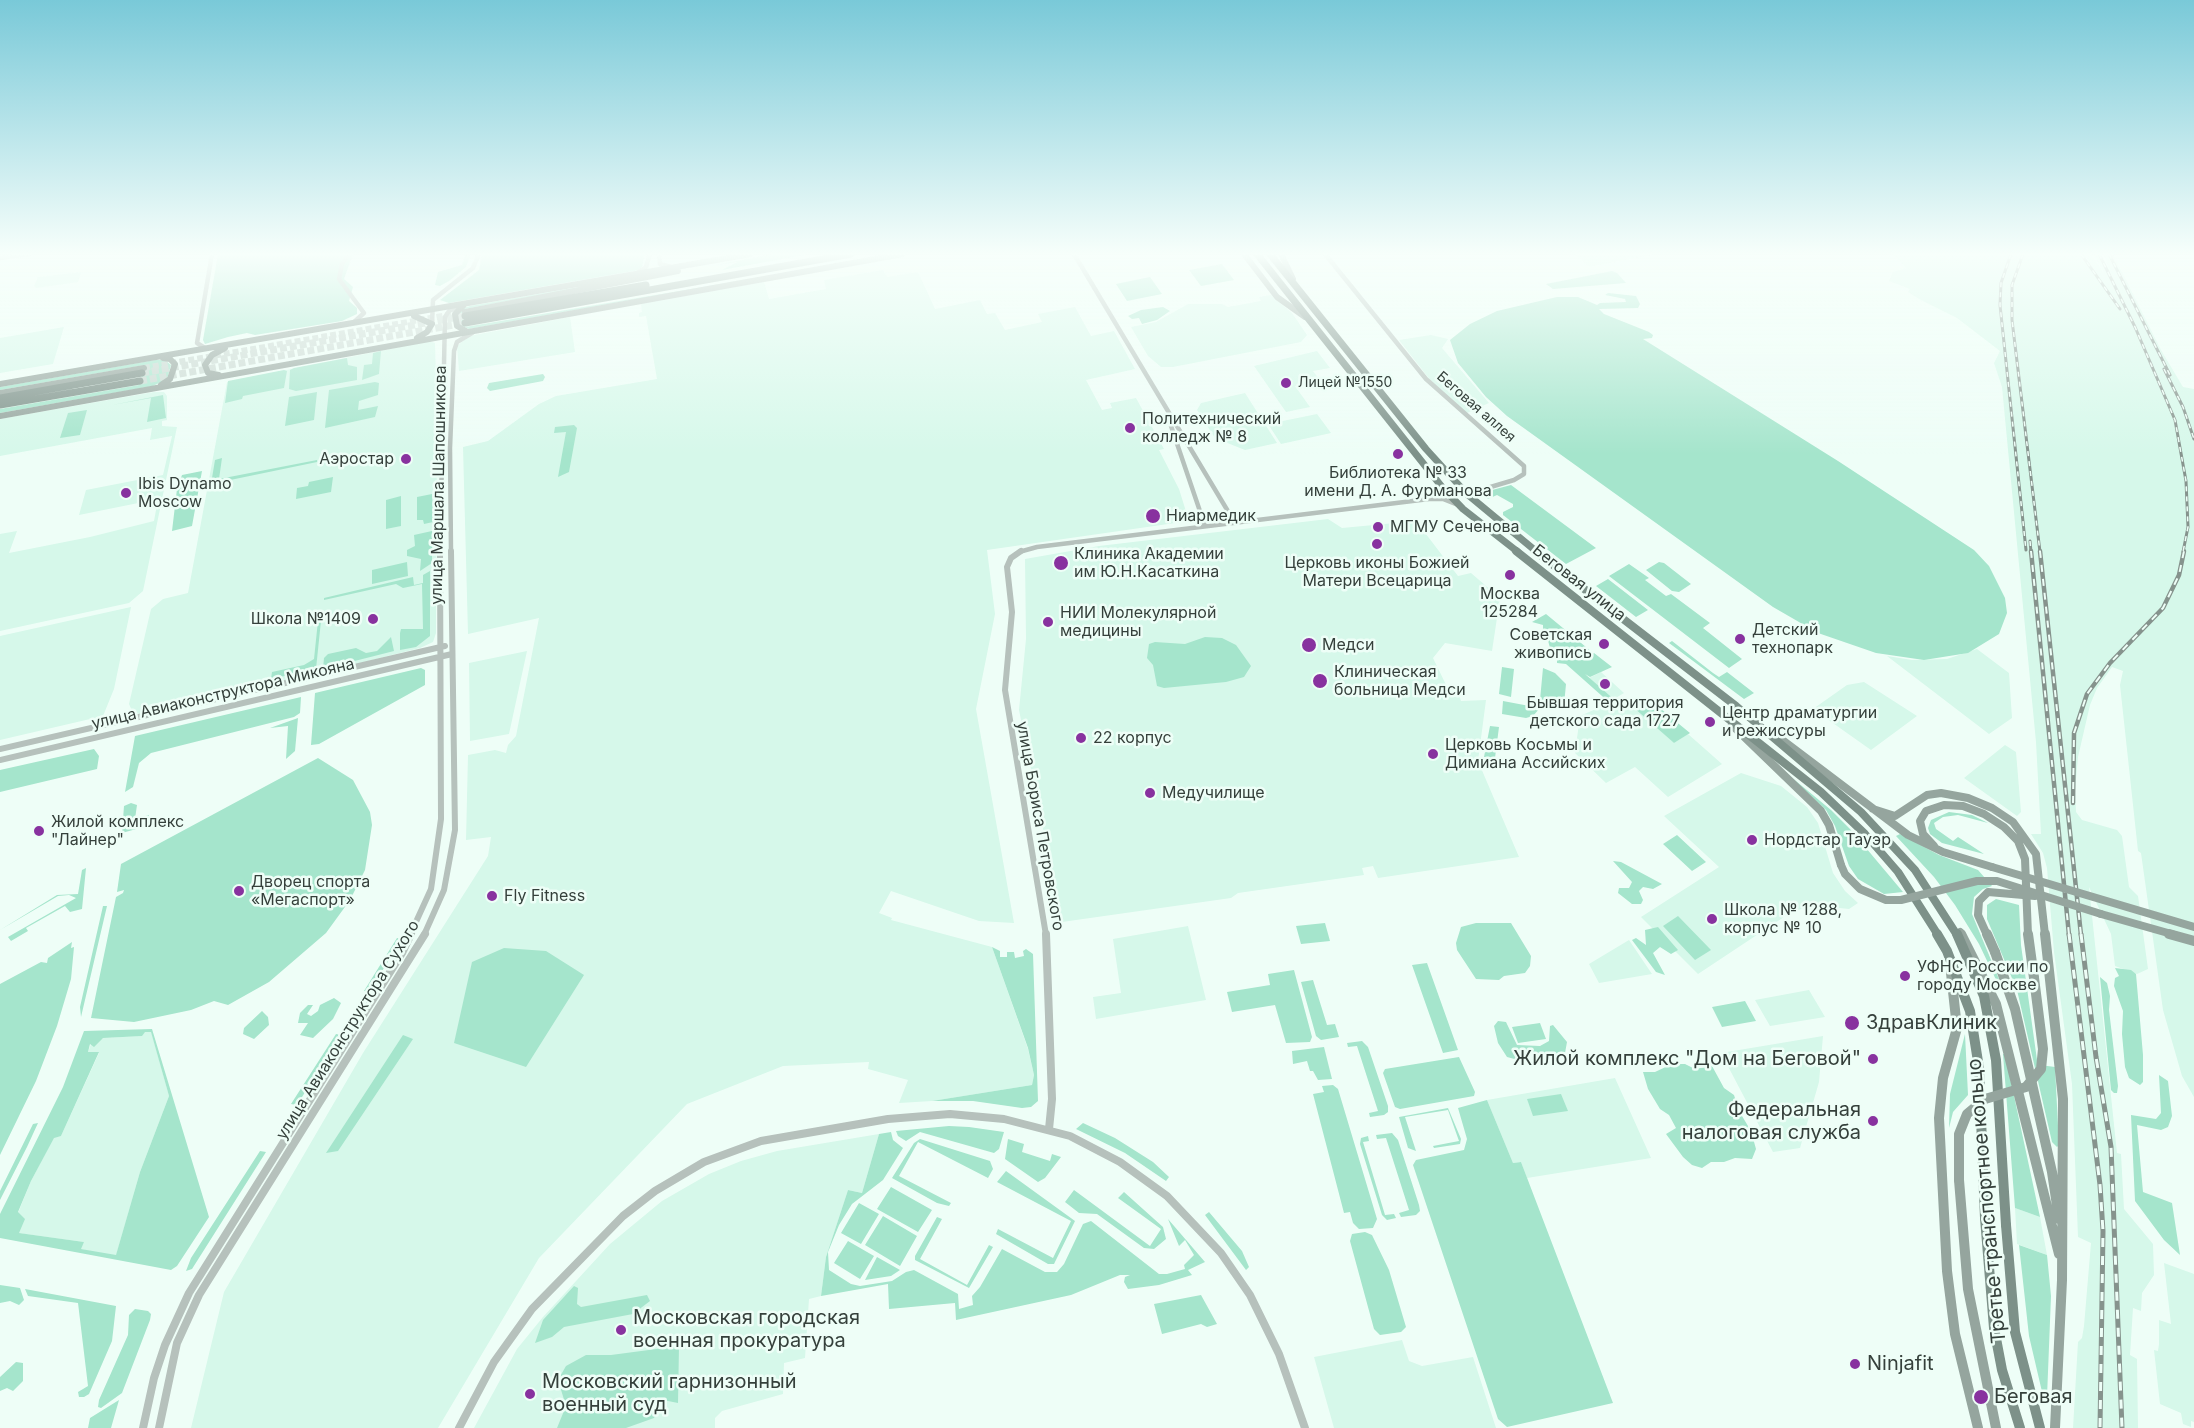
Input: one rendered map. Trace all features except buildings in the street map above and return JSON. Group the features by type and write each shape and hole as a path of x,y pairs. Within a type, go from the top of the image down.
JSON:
{"main road":[{"path":"0,384 371,321"},
{"path":"399,344 427,332 432,324 427,321"},
{"path":"456,321 457,326 467,331"},
{"path":"0,416 528,321"},
{"name":"Беговая улица","path":"1310,321 1442,488 1463,509 1708,700 1849,818"},
{"name":"Беговая улица","path":"1323,321 1426,449 1467,494 1503,526 1736,706"},
{"path":"224,376 206,370 206,361 222,350 253,341"},
{"path":"145,390 170,379 175,364 170,359 153,358"},
{"path":"0,393 142,374"},
{"path":"0,398 142,374"},
{"path":"0,405 142,374"},
{"path":"1708,700 1780,774 1818,806 1829,825 1841,865 1856,886 1869,895 1886,900 1900,900 1977,881 1996,881 2194,941"},
{"path":"1736,706 1908,835 1943,852 2194,927"},
{"name":"Третье транспортное кольцо","path":"1736,706 1879,829 1915,870 1936,899 1967,955 1984,996 1989,1017 1998,1083 2013,1322 2026,1382 2040,1428"},
{"path":"1873,809 1895,816 1927,795 1962,797 2002,813 2021,830 2033,848 2039,870 2045,950 2062,1081 2065,1146 2055,1428"},
{"path":"1943,852 1923,834 1920,821 1926,812 1944,805 1963,806 1979,811 2004,827 2018,841 2025,860 2028,935 2043,1049 2041,1069 2036,1078 2026,1087 1985,1099 1967,1114 1959,1134 1959,1180 1968,1289 1996,1428"},
{"name":"Третье транспортное кольцо","path":"1849,818 1911,890 1947,951 1970,1011 1978,1053 1985,1218 1994,1328 2002,1370 2020,1428"},
{"path":"2062,1254 2052,1172 2015,1010 1977,909 1979,901 1988,892 2019,893 2101,914"},
{"path":"1936,899 1971,950 1996,1004 2056,1236 2062,1280"},
{"path":"1947,951 1957,1010 1954,1045 1943,1078 1940,1104 1947,1271 1955,1334 1978,1428"}],"street":[{"path":"200,321 196,344 208,348"},
{"path":"350,324 354,321"},
{"path":"444,335 445,321"},
{"path":"1115,321 1166,411 1235,523"},
{"name":"Беговая аллея","path":"1379,321 1426,379 1524,466 1524,474 1514,480 1467,494"},
{"name":"улица Маршала Шапошникова","path":"452,632 450,448 455,346 465,336 492,327"},
{"name":"улица Маршала Шапошникова","path":"442,635 444,335"},
{"path":"1166,411 1205,526 1429,500 1448,501 1463,509"},
{"path":"1429,500 1438,496 1442,488"},
{"name":"улица Бориса Петровского","path":"1049,1130 1052,1099 1046,934 1005,690 1012,612 1008,567 1019,551 1037,547 1205,526"},
{"name":"улица Авиаконструктора Сухого","path":"159,1428 168,1376 177,1343 199,1295 413,955 440,902 450,871 455,830 456,749 452,632"},
{"name":"улица Авиаконструктора Сухого","path":"143,1428 154,1378 165,1345 189,1293 402,953 421,915 435,871 441,833 442,635"},
{"name":"улица Авиаконструктора Микояна","path":"0,748 442,647 452,649"},
{"name":"улица Авиаконструктора Микояна","path":"0,760 441,656 452,649"},
{"path":"459,1428 506,1342 548,1292 623,1216 655,1191 704,1162 740,1148 779,1137 927,1114 988,1116 1049,1130 1096,1149 1141,1176 1186,1214 1221,1253 1250,1295 1268,1329 1289,1379 1305,1428"}],"shaded area":[{"path":"551,321 571,321 575,352 459,371 457,346 469,336"},
{"path":"647,321 999,321 1005,330 1041,321 1083,321 1091,336 1114,331 1135,369 1086,380 1102,410 1112,408 1110,403 1136,398 1164,449 1159,450 1179,489 1189,521 987,550 995,614 976,709 1014,923 979,921 891,891 879,913 892,918 891,920 992,947 1028,1049 1034,1075 1032,1085 932,1101 899,1103 908,1080 868,1069 869,1062 783,1066 687,1104 539,1258 438,1428 191,1428 224,1292 363,1053 488,856 491,837 466,840 468,755 495,750 506,753 508,745 516,736 539,618 468,634 463,447 488,441 539,404 556,396 657,379"},
{"path":"1297,321 1307,335 1301,342 1173,367 1161,367 1148,356 1131,327 1156,322"},
{"path":"1960,321 2146,321 2183,387 2194,389 2194,1097 2182,1076 2163,1010 2141,853 2138,851 2120,685 2123,671 2112,667 2097,688 2090,705 2078,757 2075,790 2076,812 2082,820 2117,830 2122,836 2129,887 2138,896 2148,969 2137,974 2115,966 2111,934 2089,887 2117,1153 2121,1154 2124,1209 2153,1244 2154,1275 2142,1293 2141,1311 2133,1308 2130,1355 2137,1359 2138,1428 2073,1428 2078,1342 2082,1338 2084,1326 2091,1243 2078,1237 2072,1084 2054,952 2047,868 2043,853 2031,834 2041,834 2036,742 2002,387 1994,363 2000,351"},
{"path":"64,327 53,364 0,373 0,338"},
{"path":"1431,335 1448,339 1442,348 1489,403 1467,413 1431,381 1399,340"},
{"path":"429,341 435,343 437,412 436,633 433,642 420,648 296,679 142,714 133,713 129,704 151,609 163,599 188,593 227,382"},
{"name":"Лицей №1550","path":"1317,351 1330,368 1313,371 1320,380 1295,386 1310,407 1286,412 1254,366"},
{"path":"164,392 167,396 167,420 162,421 162,426 177,427 143,591 129,603 0,631 0,534 17,531 9,553 90,537 154,521 158,499 79,515 86,490 163,475 172,436 150,440 152,428 0,456 0,419"},
{"path":"1245,393 1277,443 1245,450 1215,438 1197,410 1201,403"},
{"path":"1317,414 1331,433 1281,444 1268,424"},
{"path":"1328,519 1342,528 1416,521 1458,576 1471,573 1500,598 1492,651 1445,643 1433,658 1450,693 1458,692 1461,701 1486,700 1478,761 1519,857 1378,878 1373,866 1362,868 1364,875 1238,893 1231,898 1062,922 1019,710 1026,639 1025,559 1099,546"},
{"path":"131,607 114,689 103,716 0,740 0,636"},
{"path":"1977,649 2009,673 2012,718 1989,734 1887,656 1912,660 1947,659"},
{"path":"527,651 509,734 470,741 469,663"},
{"name":"Бывшая территория детского сада 1727","path":"1601,672 1624,693 1614,699 1589,678"},
{"path":"1864,682 1917,716 1871,750 1813,709 1847,685"},
{"path":"1623,697 1674,743 1688,734 1722,764 1668,797 1635,767 1606,783 1575,753 1580,716"},
{"path":"2005,745 2016,752 2021,812 2017,816 1964,778"},
{"path":"1741,773 1781,786 1807,807 1818,823 1833,873 1845,891 1858,903 1849,909 1812,905 1790,913 1698,974 1641,917 1719,867 1664,816"},
{"path":"1188,926 1206,1000 1096,1019 1093,997 1121,993 1113,939"},
{"path":"1629,940 1652,974 1599,983 1589,964"},
{"path":"1809,990 1825,1017 1770,1026 1755,1000"},
{"path":"151,1031 169,1096 140,1172 116,1256 80,1249 84,1242 18,1233 18,1213 31,1181 54,1137 61,1136 99,1053 88,1052 91,1044 103,1038 141,1036 144,1032"},
{"path":"1823,1036 1819,1082 1800,1148 1773,1152 1721,1053"},
{"path":"1615,1078 1651,1158 1527,1178 1521,1162 1513,1163 1487,1100"},
{"path":"879,1134 862,1193 848,1190 826,1257 821,1296 809,1299 805,1358 784,1363 783,1394 722,1411 715,1418 715,1428 474,1428 517,1349 543,1317 610,1244 662,1201 709,1174 741,1161 777,1151"},
{"path":"2015,1208 2040,1217 2047,1255 2017,1244"},
{"path":"2164,1263 2194,1274 2194,1422 2191,1421 2191,1427 2183,1424 2181,1413 2160,1404 2154,1350 2158,1351 2159,1320 2171,1324"},
{"path":"1402,1340 1409,1361 1422,1366 1473,1357 1496,1428 1334,1428 1314,1357"}],"green space":[{"path":"206,321 343,321 255,335 247,333 205,344 203,340"},
{"path":"461,321 465,321 465,327 516,321 469,329 462,326"},
{"path":"1140,321 1155,321 1142,324"},
{"path":"1477,321 1621,321 1649,332 1653,335 1652,338 1643,339 1838,461 1974,550 1989,566 2005,598 2007,613 1999,634 1968,653 1924,660 1876,653 1818,633 1773,607 1507,416 1486,397 1458,363 1450,340"},
{"path":"381,351 379,374 362,380 364,365 372,364 373,353"},
{"path":"347,358 348,365 357,367 357,380 296,391 289,389 290,370"},
{"path":"165,360 171,365 167,379 153,386 0,413 0,409 139,385 145,365 0,390 0,387"},
{"path":"287,371 284,388 243,396 242,399 225,403 228,381"},
{"path":"543,374 545,377 543,381 490,391 487,388 489,383"},
{"path":"379,383 378,395 359,401 358,410 378,406 375,417 325,428 329,390"},
{"path":"317,392 314,420 285,426 289,397"},
{"path":"163,395 166,418 147,422 151,398 112,405"},
{"path":"87,410 80,435 60,438 68,413"},
{"path":"574,425 577,428 569,472 558,477 566,432 554,433 555,427"},
{"path":"222,458 219,479 317,460 317,462 211,484 215,460"},
{"path":"202,471 192,526 172,531 177,489 182,475"},
{"path":"333,477 331,492 296,499 297,488 308,486 309,482"},
{"path":"1511,485 1596,548 1566,564 1503,515 1503,512 1513,507 1513,504 1497,495 1488,499 1481,493"},
{"path":"432,494 433,522 424,524 423,520 417,520 417,497"},
{"path":"401,496 401,526 386,529 386,500"},
{"path":"432,531 432,563 420,571 421,559 407,556 407,550 415,546 414,535"},
{"path":"407,562 408,576 372,584 372,570"},
{"path":"1659,562 1664,563 1691,584 1679,592 1672,591 1646,570"},
{"path":"1629,564 1649,578 1645,580 1666,596 1671,594 1710,623 1703,628 1742,659 1729,668 1609,576"},
{"path":"430,571 430,636 416,647 400,650 400,633 401,629 423,629 422,584 403,588 396,584 324,600 324,598 413,577 414,585 423,583 423,575"},
{"path":"1608,579 1648,610 1636,617 1596,586"},
{"path":"319,611 322,611 316,669 271,679 272,672 304,665 314,659"},
{"path":"1546,614 1592,652 1591,655 1594,653 1612,667 1590,677 1585,674 1616,701 1611,704 1566,664 1557,663 1557,650 1550,648 1546,633 1543,633 1543,625 1532,622"},
{"path":"391,637 394,651 323,669 324,658 328,654 356,648 366,653 377,651"},
{"path":"1205,637 1222,638 1236,645 1251,666 1244,677 1226,682 1164,688 1157,686 1153,665 1147,658 1149,644 1155,642 1185,644"},
{"path":"1672,641 1719,677 1727,672 1754,693 1744,699 1669,643"},
{"path":"1502,667 1514,669 1511,697 1499,694"},
{"path":"421,668 425,670 425,685 319,744 311,745 315,693"},
{"path":"1543,668 1555,673 1566,684 1564,705 1540,700"},
{"path":"301,697 300,713 294,717 151,753 139,763 133,787 125,792 135,736"},
{"path":"1649,698 1690,733 1674,743 1633,707"},
{"path":"1503,701 1540,708 1533,716 1526,718 1502,714"},
{"path":"298,718 295,751 286,759 288,726 270,728"},
{"path":"1490,726 1499,727 1495,758 1484,757"},
{"path":"94,749 99,756 97,769 0,792 0,770"},
{"name":"Дворец спорта «Мегаспорт»","path":"318,758 353,780 370,812 372,825 365,870 350,900 326,933 269,982 228,1005 214,1001 191,1010 134,1022 91,1018 116,897 124,890 117,892 121,864"},
{"path":"1779,767 1831,810 1850,829 1903,892 1884,894 1858,879 1849,866 1835,826 1826,810"},
{"path":"131,803 137,805 135,819 149,815 147,826 122,833 124,806"},
{"path":"1949,812 1972,815 1988,823 1958,815 1943,817 1934,823 1936,829 1953,841 1958,837 1984,854 1942,843 1930,834 1928,828 1931,820"},
{"path":"1900,834 1939,855 1978,870 1992,886 1983,889 1974,897 1972,914 2001,984 1998,984 1979,944 1955,905 1934,877 1896,836"},
{"path":"1677,835 1706,862 1692,871 1663,844"},
{"path":"1613,861 1621,862 1662,884 1653,889 1643,887 1639,891 1643,900 1641,904 1632,904 1618,893 1619,888 1629,888 1632,882"},
{"path":"86,868 82,909 70,912 65,906 26,928 28,931 11,941 8,937 1,941 76,898 69,895 58,896 0,930 57,895 78,894 82,870"},
{"path":"1996,899 2019,905 2021,945 2037,1060 2040,1065 2055,1067 2059,1145 2057,1147 2052,1142 2017,990 1987,919 1987,905"},
{"path":"103,906 107,906 81,1017 80,1007"},
{"path":"1678,916 1711,950 1695,960 1663,926"},
{"path":"1325,923 1330,941 1301,944 1296,926"},
{"path":"1476,923 1511,923 1531,956 1530,966 1525,973 1504,976 1499,980 1476,979 1457,950 1456,943 1461,927"},
{"path":"1658,927 1678,950 1671,954 1660,947 1653,953 1665,975 1656,972 1632,940 1636,938 1646,945 1645,930"},
{"path":"397,938 402,939 369,992 364,991"},
{"path":"72,942 71,948 74,947 71,979 57,1026 36,1081 0,1155 0,984 41,962 47,963 48,958"},
{"path":"992,947 1000,951 1000,957 1007,957 1007,952 1014,952 1015,958 1024,956 1023,951 1026,949 1033,954 1038,1101 1031,1107 1022,1108 973,1101 932,1101 1032,1085 1034,1075 1028,1048"},
{"path":"504,948 546,951 584,975 526,1067 454,1043 472,962"},
{"path":"1427,963 1458,1050 1443,1053 1412,965"},
{"path":"2115,968 2131,970 2136,974 2143,1055 2143,1082 2140,1085 2129,1078 2125,1067 2122,1034 2123,1011 2114,986 2115,978 2119,976"},
{"path":"1294,970 1312,1037 1310,1042 1286,1043 1275,1005 1232,1012 1227,992 1270,985 1268,974"},
{"path":"2100,977 2107,983 2110,996 2109,1010 2117,1093 2111,1090"},
{"path":"1313,980 1327,1025 1335,1024 1339,1037 1321,1040 1316,1036 1301,982"},
{"path":"334,998 341,1003 333,1019 313,1038 300,1035 308,1023 298,1023 300,1013 308,1005 313,1005 307,1014 311,1016 318,1011 320,1005"},
{"path":"1745,1001 1756,1021 1722,1027 1712,1007"},
{"path":"262,1011 268,1017 269,1025 254,1039 243,1034 244,1028"},
{"path":"1498,1021 1506,1022 1517,1045 1540,1046 1549,1041 1550,1026 1553,1025 1567,1042 1565,1053 1559,1055 1531,1052 1522,1061 1507,1057 1498,1043 1494,1026"},
{"path":"1540,1023 1546,1039 1518,1043 1512,1027"},
{"path":"152,1029 209,1217 177,1266 171,1270 0,1238 0,1214 63,1087 84,1031","holes":["145,1032 151,1032 169,1096 140,1172 116,1255 81,1249 84,1242 19,1233 25,1219 18,1212 31,1181 54,1138 61,1136 99,1052 88,1052 90,1044 94,1047 103,1038 142,1036"]},
{"path":"336,1034 341,1035 297,1105 291,1104"},
{"path":"1965,1034 1968,1095 1953,1112 1949,1128 1950,1094"},
{"path":"403,1035 413,1039 338,1151 326,1153"},
{"path":"1362,1041 1368,1047 1388,1106 1388,1112 1384,1115 1370,1117 1369,1113 1378,1111 1357,1046 1348,1047 1347,1043"},
{"path":"1324,1047 1332,1079 1318,1080 1313,1071 1310,1071 1307,1061 1293,1064 1292,1051"},
{"path":"2003,1054 2005,1054 2040,1217 2015,1208"},
{"path":"1459,1057 1475,1092 1474,1096 1400,1109 1395,1107 1383,1073 1385,1069"},
{"path":"1672,1064 1685,1064 1695,1069 1712,1066 1724,1088 1734,1095 1739,1111 1751,1131 1756,1149 1752,1159 1735,1158 1724,1162 1711,1162 1702,1168 1692,1165 1683,1157 1666,1134 1676,1128 1669,1115 1660,1109 1648,1089 1643,1072 1655,1072"},
{"path":"2159,1075 2168,1081 2172,1116 2168,1127 2161,1130 2137,1125 2143,1192 2172,1203 2180,1255 2164,1240 2135,1201 2131,1115 2156,1119 2161,1113"},
{"path":"1333,1085 1338,1089 1377,1219 1373,1228 1359,1229 1353,1223 1350,1212 1344,1213 1313,1094 1324,1092 1322,1086"},
{"path":"1561,1094 1568,1111 1533,1116 1527,1099"},
{"path":"1487,1100 1513,1163 1521,1162 1613,1403 1507,1427 1498,1419 1413,1165 1416,1160 1464,1150 1467,1139 1458,1108"},
{"path":"1448,1108 1461,1139 1460,1144 1434,1148 1433,1146 1459,1141 1448,1110 1405,1117 1416,1151 1408,1148 1399,1117"},
{"path":"38,1123 0,1200 0,1191 33,1124"},
{"path":"1083,1123 1115,1138 1153,1162 1169,1177 1166,1181 1125,1153 1076,1129"},
{"path":"949,1126 1004,1132 999,1149 994,1153 920,1132 906,1141 898,1136 896,1131"},
{"path":"891,1132 893,1140 903,1148 883,1180 852,1204 839,1225 828,1252 829,1270 851,1284 860,1286 892,1281 914,1270 958,1294 959,1309 973,1305 972,1296 980,1287 1002,1249 1045,1272 1057,1272 1064,1264 1083,1224 1091,1221 1159,1274 1167,1274 1185,1269 1184,1265 1194,1255 1185,1240 1179,1246 1168,1219 1205,1262 1188,1270 1192,1275 1159,1285 1128,1289 1124,1282 1125,1277 1130,1275 1120,1275 1071,1295 956,1320 955,1303 889,1309 888,1284 821,1296 826,1257 848,1190 862,1193 879,1134"},
{"path":"1392,1133 1398,1140 1419,1205 1420,1211 1416,1215 1401,1217 1399,1213 1409,1210 1386,1138 1377,1139 1376,1135"},
{"path":"1368,1136 1369,1141 1363,1142 1385,1215 1394,1214 1396,1218 1387,1220 1382,1215 1360,1144 1361,1138"},
{"path":"920,1139 990,1161 993,1169 988,1178 918,1142 899,1176 951,1203 949,1206 937,1203 892,1178 914,1143"},
{"path":"1008,1139 1024,1144 1022,1152 1050,1161 1052,1154 1061,1157 1045,1178 1038,1182 1005,1159"},
{"path":"260,1151 266,1152 192,1269 186,1271 191,1258"},
{"path":"1006,1171 1075,1221 1054,1264 1048,1264 996,1234 998,1229 1053,1258 1071,1221 997,1182"},
{"path":"891,1187 932,1210 918,1232 877,1209"},
{"path":"1074,1190 1150,1246 1161,1229 1118,1198 1124,1192 1163,1227 1166,1239 1154,1249 1144,1248 1097,1214 1079,1213 1065,1202"},
{"path":"859,1203 879,1214 861,1244 841,1233"},
{"path":"1209,1212 1242,1251 1249,1267 1246,1270 1205,1215"},
{"path":"883,1216 917,1236 900,1266 865,1245"},
{"path":"937,1217 942,1219 920,1259 967,1285 989,1245 993,1247 969,1288 915,1260 915,1256"},
{"path":"1365,1232 1372,1235 1389,1270 1406,1327 1401,1332 1380,1335 1374,1329 1350,1241 1352,1234"},
{"path":"848,1241 874,1256 860,1279 834,1263"},
{"path":"2019,1245 2047,1255 2051,1296 2047,1397 2043,1396 2029,1336"},
{"path":"877,1257 900,1270 891,1276 865,1280"},
{"path":"0,1285 20,1288 24,1300 19,1305 10,1301 0,1303"},
{"path":"574,1286 578,1288 577,1304 581,1307 647,1295 650,1301 633,1314 564,1327 552,1337 535,1343 543,1320"},
{"path":"25,1289 116,1306 112,1341 89,1394 84,1397 79,1397 78,1392 88,1386 78,1303 28,1296"},
{"path":"1201,1295 1217,1324 1207,1327 1201,1324 1162,1334 1154,1304"},
{"path":"135,1309 148,1311 151,1314 150,1320 122,1393 101,1408 98,1407 128,1335 129,1315"},
{"path":"679,1346 678,1403 663,1400 654,1418 626,1428 557,1428 566,1406 558,1380 566,1366 586,1355 611,1355"},
{"path":"16,1362 23,1363 23,1381 13,1391 7,1388 0,1391 0,1377"},
{"path":"119,1400 111,1428 88,1428 90,1418"}],"tunnel":[{"path":"144,368 415,321"},
{"path":"142,373 439,321"},
{"path":"140,381 465,323"}],"railway":[{"path":"2002,321 2026,550"},
{"path":"2012,321 2040,552"},
{"path":"2132,321 2175,420 2186,481 2188,527 2183,552"},
{"path":"2143,321 2170,375"},
{"path":"2164,369 2183,407 2194,439"},
{"path":"2030,541 2031,552"},
{"path":"2031,551 2069,935"},
{"path":"2040,551 2081,935"},
{"path":"2073,803 2074,733 2087,694 2110,663 2163,608 2179,575 2184,551"},
{"path":"2069,934 2100,1185 2103,1231 2100,1428"},
{"path":"2081,934 2096,1057 2111,1147 2122,1428"}],"place":[{"name":"Лицей №1550","path":"1286,383"},
{"name":"Политехнический колледж № 8","path":"1130,428"},
{"name":"Библиотека № 33 имени Д. А. Фурманова","path":"1398,454"},
{"name":"Аэростар","path":"406,459"},
{"name":"Ibis Dynamo Moscow","path":"126,493"},
{"name":"Ниармедик","path":"1153,516"},
{"name":"МГМУ Сеченова","path":"1378,527"},
{"name":"Церковь иконы Божией Матери Всецарица","path":"1377,544"},
{"name":"Клиника Академии им Ю.Н.Касаткина","path":"1061,563"},
{"name":"Москва 125284","path":"1510,575"},
{"name":"Школа №1409","path":"373,619"},
{"name":"НИИ Молекулярной медицины","path":"1048,622"},
{"name":"Детский технопарк","path":"1740,639"},
{"name":"Советская живопись","path":"1604,644"},
{"name":"Медси","path":"1309,645"},
{"name":"Клиническая больница Медси","path":"1320,681"},
{"name":"Бывшая территория детского сада 1727","path":"1605,684"},
{"name":"Центр драматургии и режиссуры","path":"1710,722"},
{"name":"22 корпус","path":"1081,738"},
{"name":"Церковь Косьмы и Димиана Ассийских","path":"1433,754"},
{"name":"Медучилище","path":"1150,793"},
{"name":"Жилой комплекс \"Лайнер\"","path":"39,831"},
{"name":"Нордстар Тауэр","path":"1752,840"},
{"name":"Дворец спорта «Мегаспорт»","path":"239,891"},
{"name":"Fly Fitness","path":"492,896"},
{"name":"Школа № 1288, корпус № 10","path":"1712,919"},
{"name":"УФНС России по городу Москве","path":"1905,976"},
{"name":"ЗдравКлиник","path":"1852,1023"},
{"name":"Жилой комплекс \"Дом на Беговой\"","path":"1873,1059"},
{"name":"Федеральная налоговая служба","path":"1873,1121"},
{"name":"Московская городская военная прокуратура","path":"621,1330"},
{"name":"Ninjafit","path":"1855,1364"},
{"name":"Московский гарнизонный военный суд","path":"530,1394"},
{"name":"Беговая","path":"1981,1397"}]}
